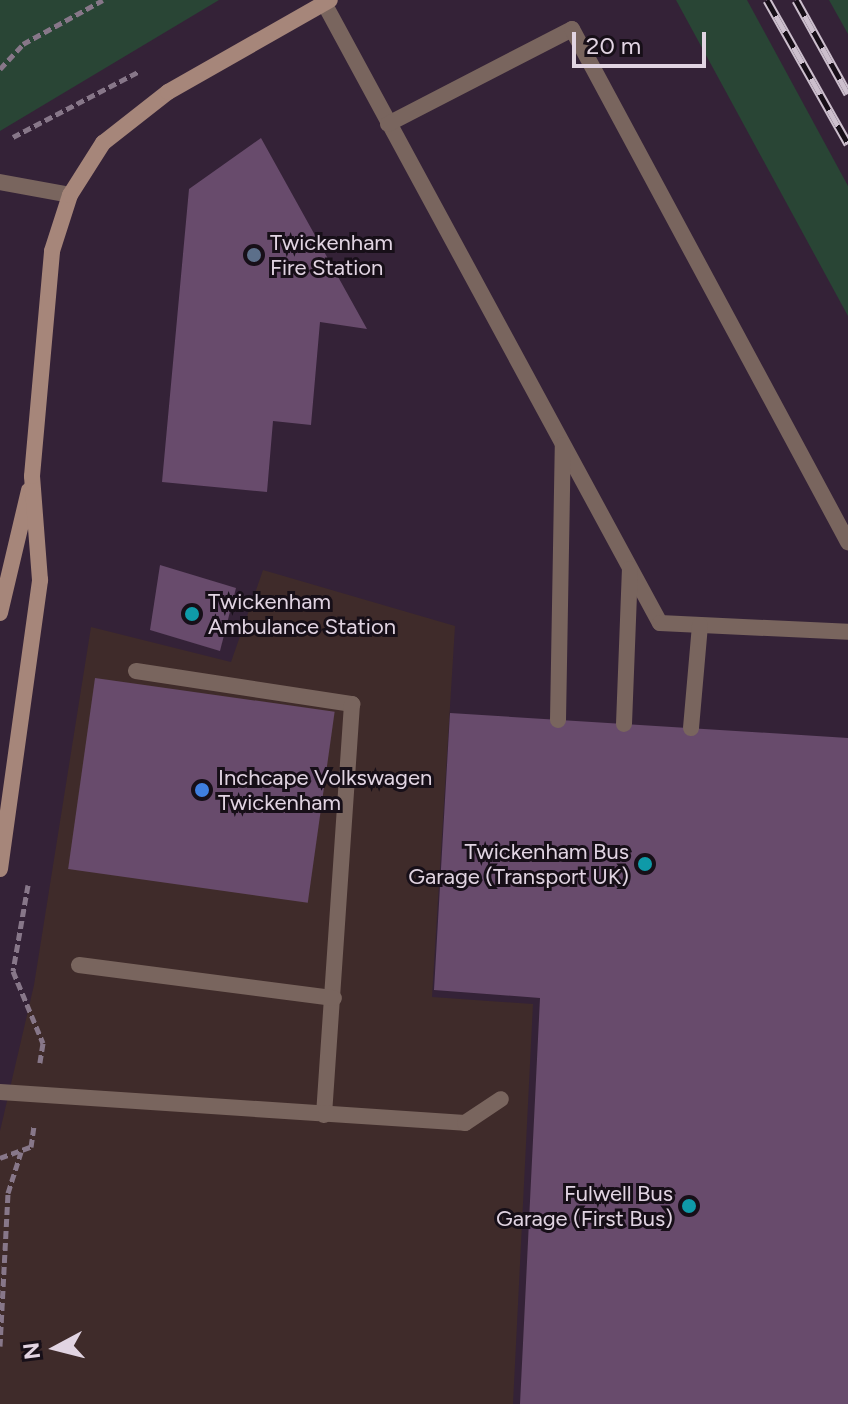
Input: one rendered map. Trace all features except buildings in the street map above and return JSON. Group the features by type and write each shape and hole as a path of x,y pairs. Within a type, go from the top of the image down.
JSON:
{"main road":[{"path":"0,613 32,476 52,251 70,195 103,143 168,92 327,2"},
{"path":"0,869 40,580 32,476"}],"street":[{"path":"327,2 388,124 660,623 848,632"},
{"path":"388,124 572,29 848,542"},
{"path":"0,182 70,195"},
{"path":"558,720 563,444"},
{"path":"624,724 630,568"},
{"path":"691,728 700,625"},
{"path":"136,671 352,704 324,1115"},
{"path":"79,965 334,998"},
{"path":"0,1092 465,1123 501,1099"}],"path":[{"path":"0,69 23,44 103,0"},
{"path":"32,867 13,971 43,1043 41,1060"},
{"path":"0,1158 31,1147 33,1132"},
{"path":"0,1346 8,1193 21,1151"}],"shaded area":[{"path":"263,570 455,626 432,997 533,1004 513,1404 0,1404 0,1131 34,985 91,627 231,662"}],"green space":[{"path":"0,0 219,0 0,131"},
{"path":"676,0 747,0 848,186 848,316"},
{"path":"829,0 848,0 848,34"}],"railway":[{"path":"767,0 848,144"},
{"path":"796,0 848,94"}],"place":[{"name":"Twickenham Fire Station","path":"254,255"},
{"name":"Twickenham Ambulance Station","path":"192,614"},
{"name":"Inchcape Volkswagen Twickenham","path":"202,790"},
{"name":"Twickenham Bus Garage (Transport UK)","path":"645,864"},
{"name":"Fulwell Bus Garage (First Bus)","path":"689,1206"}]}
